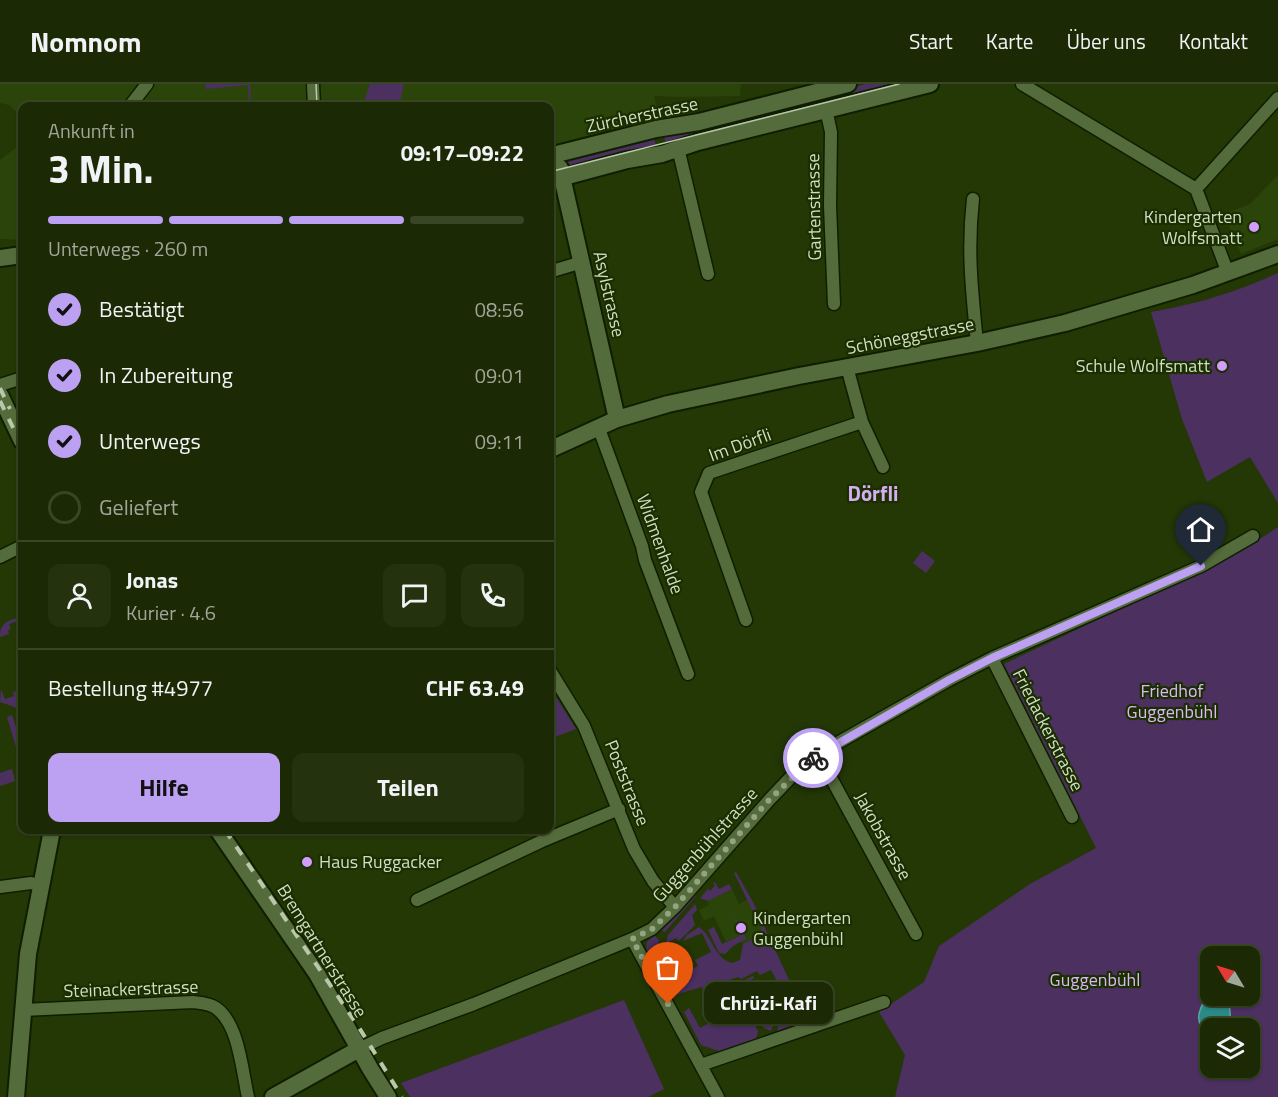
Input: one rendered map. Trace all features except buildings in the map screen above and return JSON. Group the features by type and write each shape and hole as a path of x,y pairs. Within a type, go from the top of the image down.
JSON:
{"street":[{"path":"133,102 147,84"},
{"path":"313,84 314,102"},
{"name":"Zürcherstrasse","path":"554,156 848,84"},
{"name":"Zürcherstrasse","path":"555,179 627,160 662,154 930,84"},
{"path":"1022,84 1196,189 1228,273"},
{"path":"1196,189 1278,98"},
{"name":"Gartenstrasse","path":"826,110 831,132 830,206 834,304"},
{"path":"678,148 708,274"},
{"name":"Asylstrasse","path":"555,179 582,262 617,419"},
{"path":"973,199 969,229 969,263 977,343"},
{"name":"Schöneggstrasse","path":"554,448 617,419 686,400 977,343 1075,320 1133,304 1278,254"},
{"path":"0,258 18,255"},
{"path":"554,270 582,262"},
{"path":"847,368 862,422 883,467"},
{"path":"0,385 18,379"},
{"path":"0,395 18,433"},
{"name":"Im Dörfli","path":"746,620 701,492 709,473 862,422"},
{"name":"Widmenhalde","path":"598,426 688,674"},
{"name":"Guggenbühlstrasse","path":"359,1049 382,1038 474,1004 652,929 675,907 770,799 818,754 992,658 1201,566 1253,536"},
{"path":"0,557 18,548"},
{"name":"Friedackerstrasse","path":"992,658 1072,817"},
{"name":"Poststrasse","path":"554,677 584,726 634,849 653,881 675,907"},
{"name":"Jakobstrasse","path":"818,754 916,934"},
{"path":"417,900 542,841 619,809"},
{"path":"16,1097 28,954 51,834"},
{"name":"Bremgartnerstrasse","path":"221,834 317,974 388,1097"},
{"path":"0,887 40,885"},
{"path":"632,939 718,1097"},
{"name":"Steinackerstrasse","path":"23,1010 193,1002 215,1007 230,1025 237,1043 248,1097"},
{"path":"701,1065 884,1002"},
{"path":"273,1097 359,1049"}],"shaded area":[{"path":"0,84 741,84 740,96 654,96 660,124 554,151 554,102 18,102 18,113 9,105 0,103"},
{"path":"18,146 18,240 0,239 0,160"},
{"name":"Kindergarten Wolfsmatt","path":"1278,175 1278,239 1241,254 1224,214 1250,204"},
{"name":"Kindergarten Guggenbühl","path":"732,889 739,904 749,899 774,953 752,962 739,936 726,942 714,916 704,921 699,910 709,905 708,901"}],"green space":[{"path":"205,84 250,84 251,102 249,102 248,85 206,89"},
{"path":"370,84 404,84 400,102 365,102"},
{"path":"866,84 912,84 667,148 664,136 691,127"},
{"path":"653,134 657,151 567,169 570,158"},
{"name":"Schule Wolfsmatt","path":"1278,273 1278,503 1250,457 1207,482 1182,419 1151,312 1216,297"},
{"name":"Guggenbühl","path":"1278,527 1278,1097 895,1097 905,1055 879,1012 924,982 939,946 1030,884 1096,848 1004,664 1212,566"},
{"path":"922,551 935,561 926,573 913,563"},
{"path":"18,618 18,621 9,624 11,629 8,630 9,634 0,637 2,628 9,621"},
{"path":"1,689 5,699 14,696 13,692 16,691 18,714 15,707 0,702"},
{"path":"554,694 576,729 554,737"},
{"path":"12,715 18,733 18,746 16,747 7,717"},
{"path":"12,769 15,781 0,786 0,773"},
{"path":"736,872 753,902 808,1021 777,1032 779,1022 774,1021 771,1031 764,1028 756,1016 751,1018 758,1031 756,1039 719,1051 701,1045 684,1012 689,1008 700,1028 729,1012 718,993 709,998 705,992 737,980 741,982 753,976 754,978 741,986 752,1006 782,990 771,970 760,975 757,971 741,979 738,977 703,989 701,987 675,995 664,950 680,945 682,948 667,956 676,976 698,966 695,960 711,952 702,933 683,941 687,935 699,927 708,936 721,957 732,963 740,960 743,944 762,935 761,928 734,873"},
{"path":"715,882 719,889 729,884 732,889 708,901 700,898 708,889 710,891"},
{"path":"695,892 696,896 665,932 660,930"},
{"path":"695,904 697,910 692,915 695,925 679,941 676,938 669,942 671,945 665,946 668,935"},
{"path":"734,917 746,939 733,946 725,954 719,953 708,930 714,927 722,944 739,936 741,934"},
{"path":"654,935 659,940 658,947 646,952 647,942"},
{"path":"658,957 669,981 667,987 650,960"},
{"path":"624,1000 664,1089 648,1097 410,1097 401,1083"}],"water":[{"path":"1201,1006 1230,1006 1230,1018 1200,1018 1200,1024 1199,1015"}],"tram line":[{"path":"316,84 317,102"},
{"path":"554,171 899,84"}],"railway":[{"path":"0,388 10,409"},
{"path":"0,401 18,438"},
{"path":"228,834 358,1026 402,1097"}],"way so far":[{"path":"668,1004 632,939 652,929 675,907 770,799 813,758"}],"place":[{"name":"Kindergarten Wolfsmatt","path":"1254,227"},
{"name":"Schule Wolfsmatt","path":"1222,366"},
{"name":"Haus Ruggacker","path":"307,862"},
{"name":"Kindergarten Guggenbühl","path":"741,928"},
{"name":"Chrüzi-Kafi","path":"668,1004"}],"district":[{"name":"Dörfli","path":"873,494"}],"route":[{"path":"813,758 899,707 992,658 1201,566"}],"park label":[{"name":"Friedhof Guggenbühl","path":"1172,701"}]}
